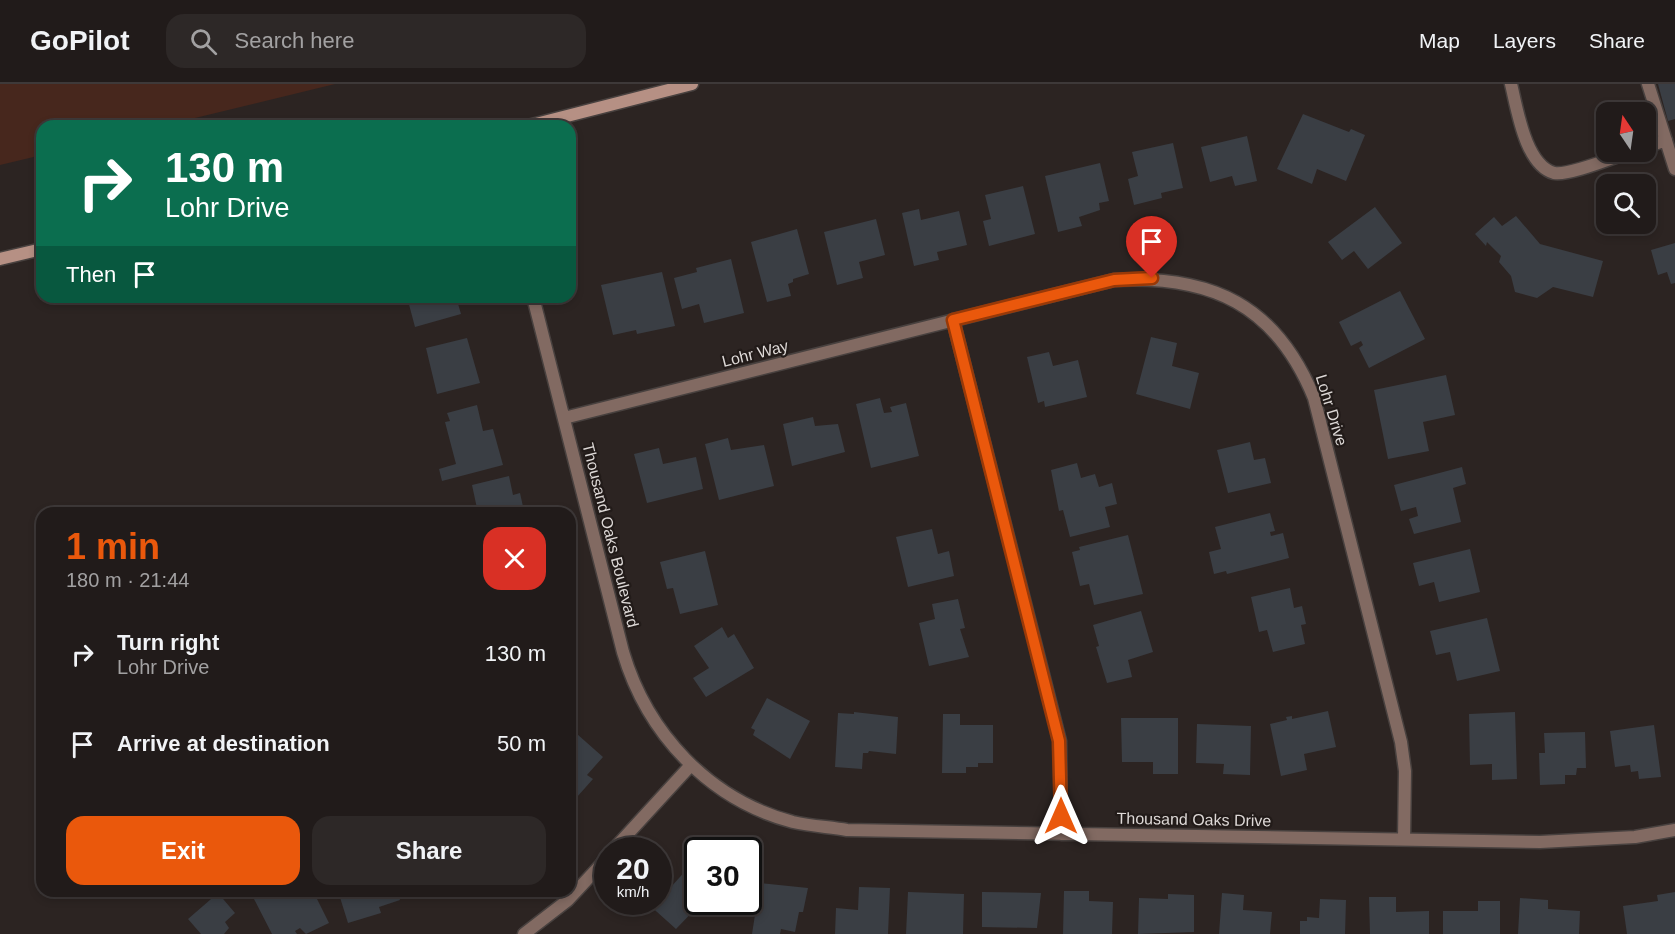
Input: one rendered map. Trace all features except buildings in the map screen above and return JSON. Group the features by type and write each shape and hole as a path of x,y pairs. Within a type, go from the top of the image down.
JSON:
{"street":[{"path":"551,120 692,84"},
{"path":"1511,84 1526,142 1541,165 1554,173 1597,162"},
{"path":"1648,84 1675,169"},
{"path":"1656,144 1666,140"},
{"path":"0,259 36,250"},
{"name":"Lohr Drive","path":"953,320 1114,280 1152,278 1177,280 1212,290 1246,308 1271,328 1304,375 1317,411 1403,752 1404,839"},
{"name":"Thousand Oaks Boulevard","path":"535,303 630,675 659,729 692,765"},
{"path":"953,320 1059,741 1062,760 1061,834"},
{"name":"Lohr Way","path":"564,418 953,320"},
{"path":"625,837 692,765"},
{"name":"Thousand Oaks Drive","path":"692,765 727,793 753,807 794,822 847,830 1540,842 1635,837 1675,830"},
{"path":"576,891 594,872"},
{"path":"524,934 571,897"}],"shaded area":[{"path":"0,84 335,84 187,120 36,120 36,156 0,165"}],"route":[{"path":"1061,816 1062,760 1059,741 953,320 1114,280 1152,278"}]}
